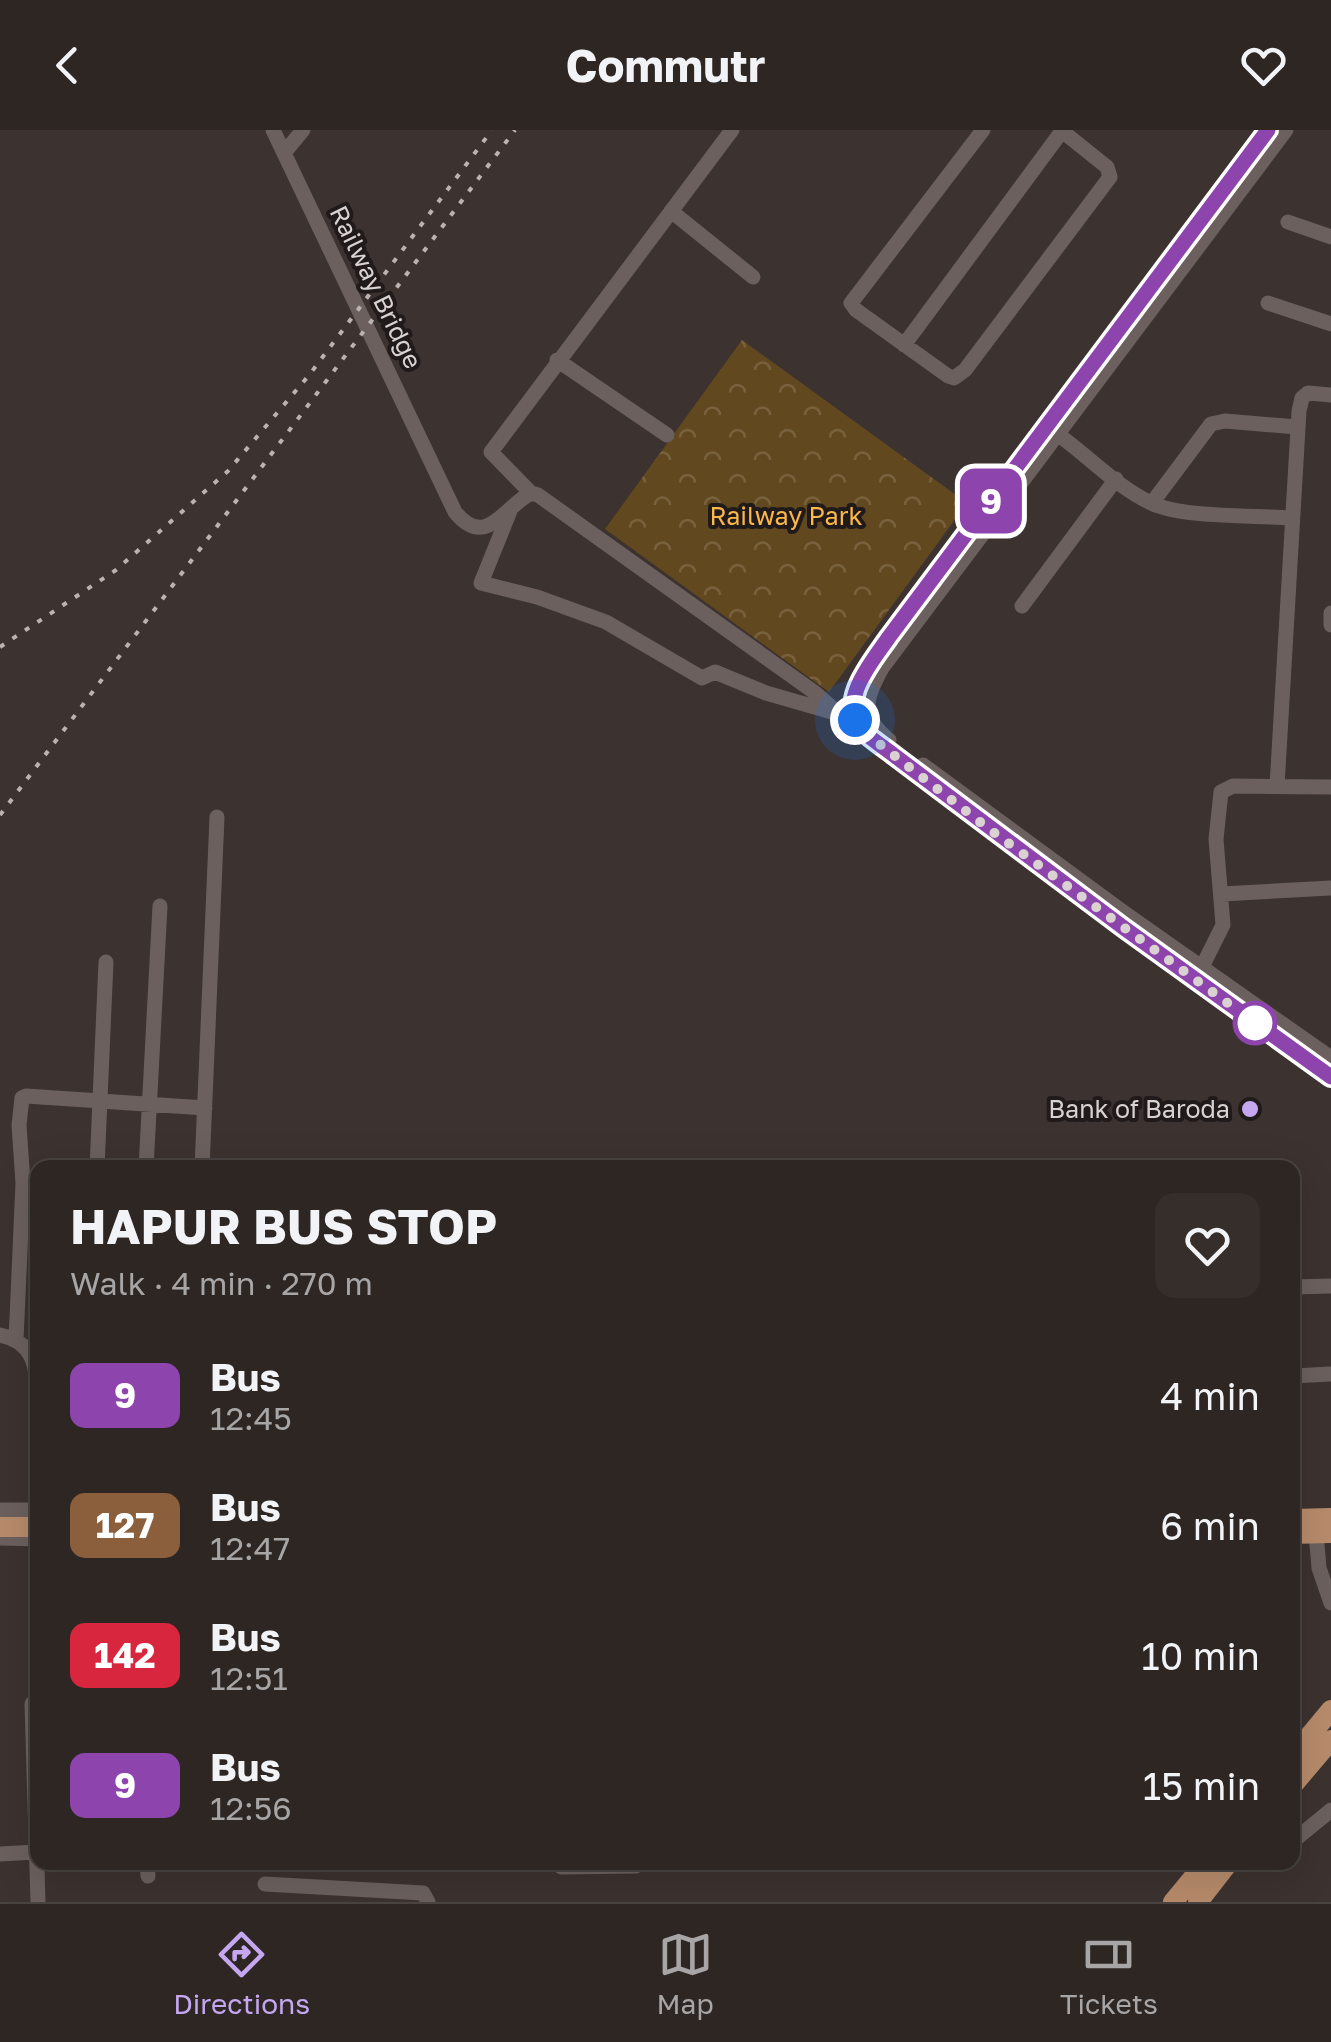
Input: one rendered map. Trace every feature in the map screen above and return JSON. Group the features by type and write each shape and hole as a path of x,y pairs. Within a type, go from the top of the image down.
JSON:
{"main road":[{"path":"1300,1519 1331,1518"},
{"path":"0,1527 30,1527"},
{"path":"1300,1747 1331,1710"},
{"path":"1300,1777 1331,1740"},
{"path":"1173,1902 1216,1870"},
{"path":"1198,1902 1218,1870"}],"street":[{"name":"Railway Bridge","path":"274,130 455,512 465,524 482,527 510,511"},
{"path":"284,153 303,130"},
{"path":"732,130 490,452 532,493 814,692 838,713"},
{"path":"904,345 1062,130 1111,171 960,376 948,376 904,345 856,310 851,302 983,130"},
{"path":"1152,297 1268,130"},
{"path":"1286,130 1152,297 865,672 853,703 855,720 864,732 989,829 1331,1077"},
{"path":"670,211 753,277"},
{"path":"1288,222 1331,237"},
{"path":"1268,303 1331,324"},
{"path":"557,360 666,435"},
{"path":"1277,786 1297,427 1305,395 1331,395"},
{"path":"1152,503 1210,424 1225,421 1297,427"},
{"path":"1052,430 1152,503 1190,511 1290,518"},
{"path":"1022,606 1116,479"},
{"path":"1007,489 882,668 872,687 867,712 876,729 1331,1058"},
{"path":"532,493 510,511 481,582 606,622 702,678 713,671 766,693 855,720"},
{"path":"1331,613 1331,625"},
{"path":"1202,968 1223,925 1216,839 1221,792 1233,786 1331,787"},
{"path":"203,1160 217,817"},
{"path":"1222,894 1331,888"},
{"path":"146,1160 160,906"},
{"path":"97,1160 106,962"},
{"path":"30,1356 8,1338 23,1184 20,1103 26,1096 206,1108"},
{"path":"1300,1287 1331,1286"},
{"path":"1300,1376 1331,1374"},
{"path":"0,1510 30,1510"},
{"path":"1323,1533 1319,1568 1331,1603"},
{"path":"0,1538 30,1539"},
{"path":"1300,1835 1331,1810"},
{"path":"0,1854 30,1852"},
{"path":"37,1870 38,1902"},
{"path":"265,1884 423,1893 428,1902"}],"green space":[{"name":"Railway Park","path":"742,340 967,503 829,692 605,529"}],"railway":[{"path":"0,647 116,570 228,471 310,374 492,130"},
{"path":"0,815 515,130"}],"bus line":[{"name":"9","path":"1268,130 889,637 865,672 853,703 855,720 864,732 989,829 1331,1077"}],"place":[{"name":"Bank of Baroda","path":"1250,1109"}],"route":[{"path":"855,720 864,732 989,829 1255,1023"}]}
